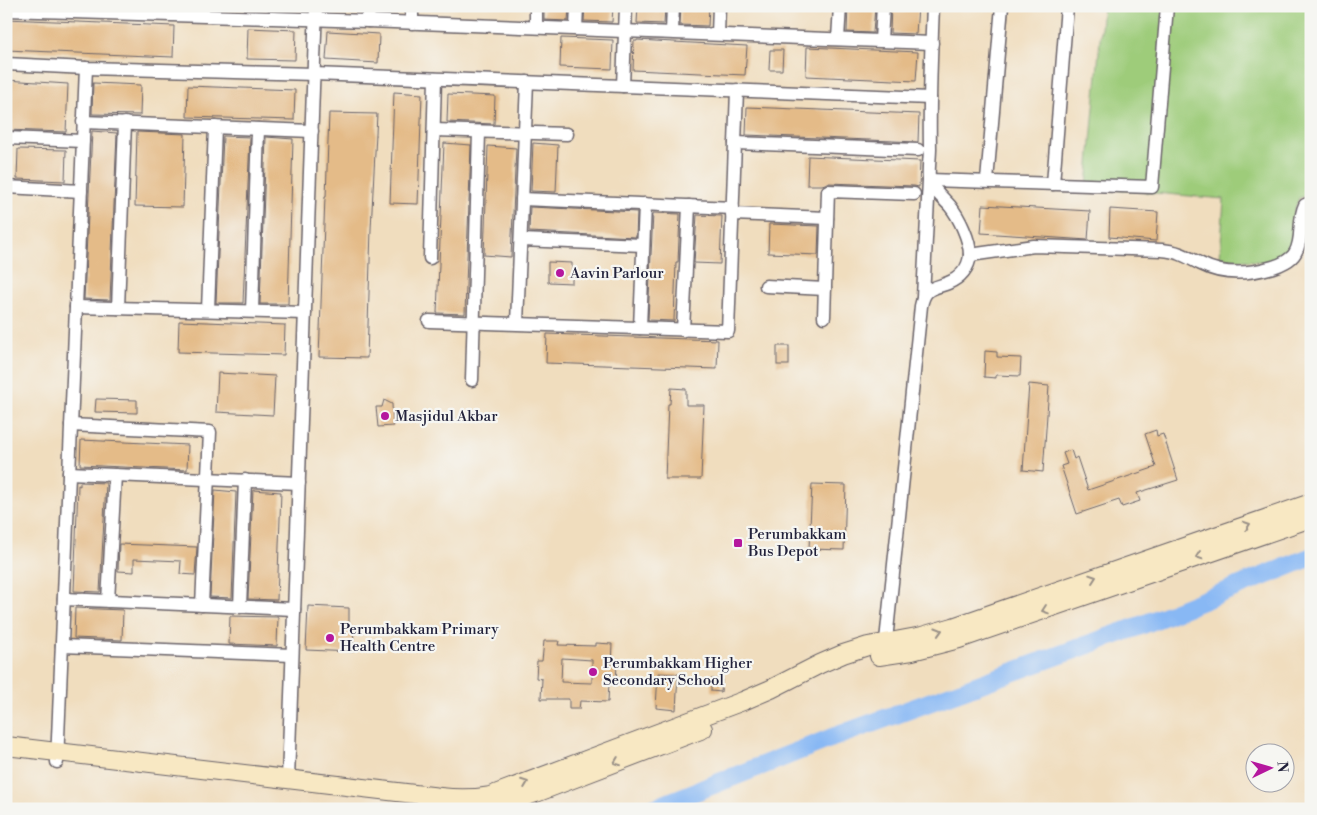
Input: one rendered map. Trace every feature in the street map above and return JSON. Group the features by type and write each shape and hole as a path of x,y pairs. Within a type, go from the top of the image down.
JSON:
{"street":[{"path":"287,785 316,6"},
{"path":"368,21 369,6"},
{"path":"412,6 412,23"},
{"path":"536,6 536,27"},
{"path":"576,29 577,6"},
{"path":"624,86 626,6"},
{"path":"672,32 673,6"},
{"path":"718,34 719,6"},
{"path":"838,39 840,6"},
{"path":"881,40 883,6"},
{"path":"885,649 923,297 930,152 933,6"},
{"path":"987,181 1002,6"},
{"path":"1053,184 1067,6"},
{"path":"929,180 1152,187 1167,6"},
{"path":"6,10 85,9 932,42"},
{"path":"6,64 435,78 930,98"},
{"path":"58,757 86,68"},
{"path":"430,258 435,78"},
{"path":"517,323 527,82"},
{"path":"429,321 728,331 737,90"},
{"path":"84,122 312,131"},
{"path":"118,308 125,123"},
{"path":"208,310 215,127"},
{"path":"252,311 258,129"},
{"path":"434,130 567,134"},
{"path":"472,380 479,132"},
{"path":"6,138 83,141"},
{"path":"735,143 918,150"},
{"path":"923,297 927,292 961,275 968,266 970,255 969,244 963,228 951,207 929,180"},
{"path":"6,187 81,191"},
{"path":"824,317 828,191 914,194"},
{"path":"522,200 689,206 827,218"},
{"path":"970,255 1034,246 1162,250 1176,251 1203,265 1218,270 1239,273 1256,272 1280,265 1294,256 1299,246 1302,211 1305,205 1311,203"},
{"path":"640,328 645,204"},
{"path":"683,330 689,206"},
{"path":"521,240 643,245"},
{"path":"766,286 825,289"},
{"path":"76,307 305,312"},
{"path":"71,425 210,432 202,605"},
{"path":"69,473 299,482"},
{"path":"108,601 115,475"},
{"path":"240,607 245,480"},
{"path":"486,809 536,793 743,713 844,664 1311,503"},
{"path":"287,785 461,799 490,796 743,701 843,654 868,646 885,649 919,649 959,639 1311,518"},
{"path":"64,599 294,609"},
{"path":"62,646 292,655"},
{"path":"6,746 58,757 287,785 436,809"},
{"path":"6,756 58,757"}],"green space":[{"path":"1103,6 1311,6 1311,195 1299,198 1294,211 1294,242 1283,256 1264,262 1220,258 1224,199 1087,187"}],"building":[{"path":"544,6 569,6 568,21 544,20"},
{"path":"585,6 613,6 612,22 584,21"},
{"path":"638,6 665,6 664,24 637,23"},
{"path":"681,6 709,6 708,26 680,25"},
{"path":"848,6 875,6 873,33 847,32"},
{"path":"891,6 918,6 916,34 890,33"},
{"path":"6,19 174,26 173,57 6,50"},
{"path":"248,28 296,30 295,60 247,59"},
{"path":"328,31 379,34 378,63 326,60"},
{"path":"561,38 613,40 612,69 560,67"},
{"path":"634,41 747,46 745,75 633,70"},
{"path":"807,47 918,52 916,81 806,76"},
{"path":"770,50 783,50 782,70 769,70"},
{"path":"6,80 68,84 66,132 6,130"},
{"path":"93,83 141,85 140,115 92,114"},
{"path":"188,86 295,90 294,120 187,117"},
{"path":"394,92 422,94 418,204 390,203"},
{"path":"448,94 495,96 494,124 447,122"},
{"path":"747,107 919,114 918,142 746,135"},
{"path":"329,113 377,114 367,358 319,357"},
{"path":"92,131 117,133 110,300 84,299"},
{"path":"137,132 185,134 183,207 135,206"},
{"path":"223,136 250,137 243,303 216,303"},
{"path":"266,137 293,139 288,304 260,304"},
{"path":"444,143 471,145 465,314 437,313"},
{"path":"533,143 558,145 556,192 531,191"},
{"path":"488,146 516,148 511,257 484,255"},
{"path":"18,149 66,150 65,181 17,179"},
{"path":"808,156 920,161 919,187 828,183 807,185"},
{"path":"983,205 1090,211 1088,240 981,233"},
{"path":"530,207 637,212 636,237 529,232"},
{"path":"1110,209 1158,212 1156,241 1109,237"},
{"path":"653,213 680,214 674,321 648,320"},
{"path":"697,215 722,216 720,264 694,263"},
{"path":"769,224 819,226 818,255 768,253"},
{"name":"Aavin Parlour","path":"548,262 572,263 572,283 548,282"},
{"path":"179,321 285,325 284,355 178,352"},
{"path":"547,334 718,340 717,369 546,363"},
{"path":"777,346 789,346 789,365 777,365"},
{"path":"985,351 997,352 997,357 1021,358 1020,376 996,375 996,378 984,377"},
{"path":"218,373 275,376 273,415 216,412"},
{"path":"1029,384 1049,386 1043,472 1023,470"},
{"path":"671,388 686,389 686,405 704,405 701,479 665,479 668,404 670,404"},
{"path":"96,399 137,400 137,413 95,412"},
{"name":"Masjidul Akbar","path":"384,400 392,404 393,426 378,427 376,407 382,407"},
{"path":"1156,430 1157,436 1163,434 1178,480 1137,493 1140,501 1122,507 1119,500 1077,514 1061,466 1067,464 1063,453 1071,450 1074,459 1077,457 1088,490 1156,467 1145,434"},
{"path":"81,440 188,445 187,470 80,465"},
{"path":"80,482 106,483 100,592 74,591 78,485 80,486"},
{"path":"812,484 846,485 844,550 809,549"},
{"path":"215,490 236,492 232,598 210,597"},
{"path":"253,490 281,492 277,600 248,599"},
{"path":"119,544 197,547 195,575 180,574 181,561 134,559 134,572 118,571"},
{"name":"Perumbakkam Primary Health Centre","path":"308,606 349,608 349,625 354,626 353,652 306,650"},
{"path":"75,608 123,610 122,640 74,638"},
{"path":"230,616 278,617 277,646 229,644"},
{"path":"544,641 559,641 558,645 596,646 596,643 612,644 611,664 617,664 616,682 609,681 608,702 580,701 579,709 569,709 569,699 541,699 542,679 536,678 537,661 542,661","holes":["562,658 592,660 592,683 561,682"]},
{"path":"658,673 678,674 676,710 656,708"},
{"path":"711,679 722,680 721,692 711,691"}],"waterway":[{"path":"652,809 834,737 1142,625 1311,557"}],"place":[{"name":"Aavin Parlour","path":"560,273"},
{"name":"Masjidul Akbar","path":"385,416"},
{"name":"Perumbakkam Bus Depot","path":"738,543"},
{"name":"Perumbakkam Primary Health Centre","path":"330,638"},
{"name":"Perumbakkam Higher Secondary School","path":"593,672"}]}
